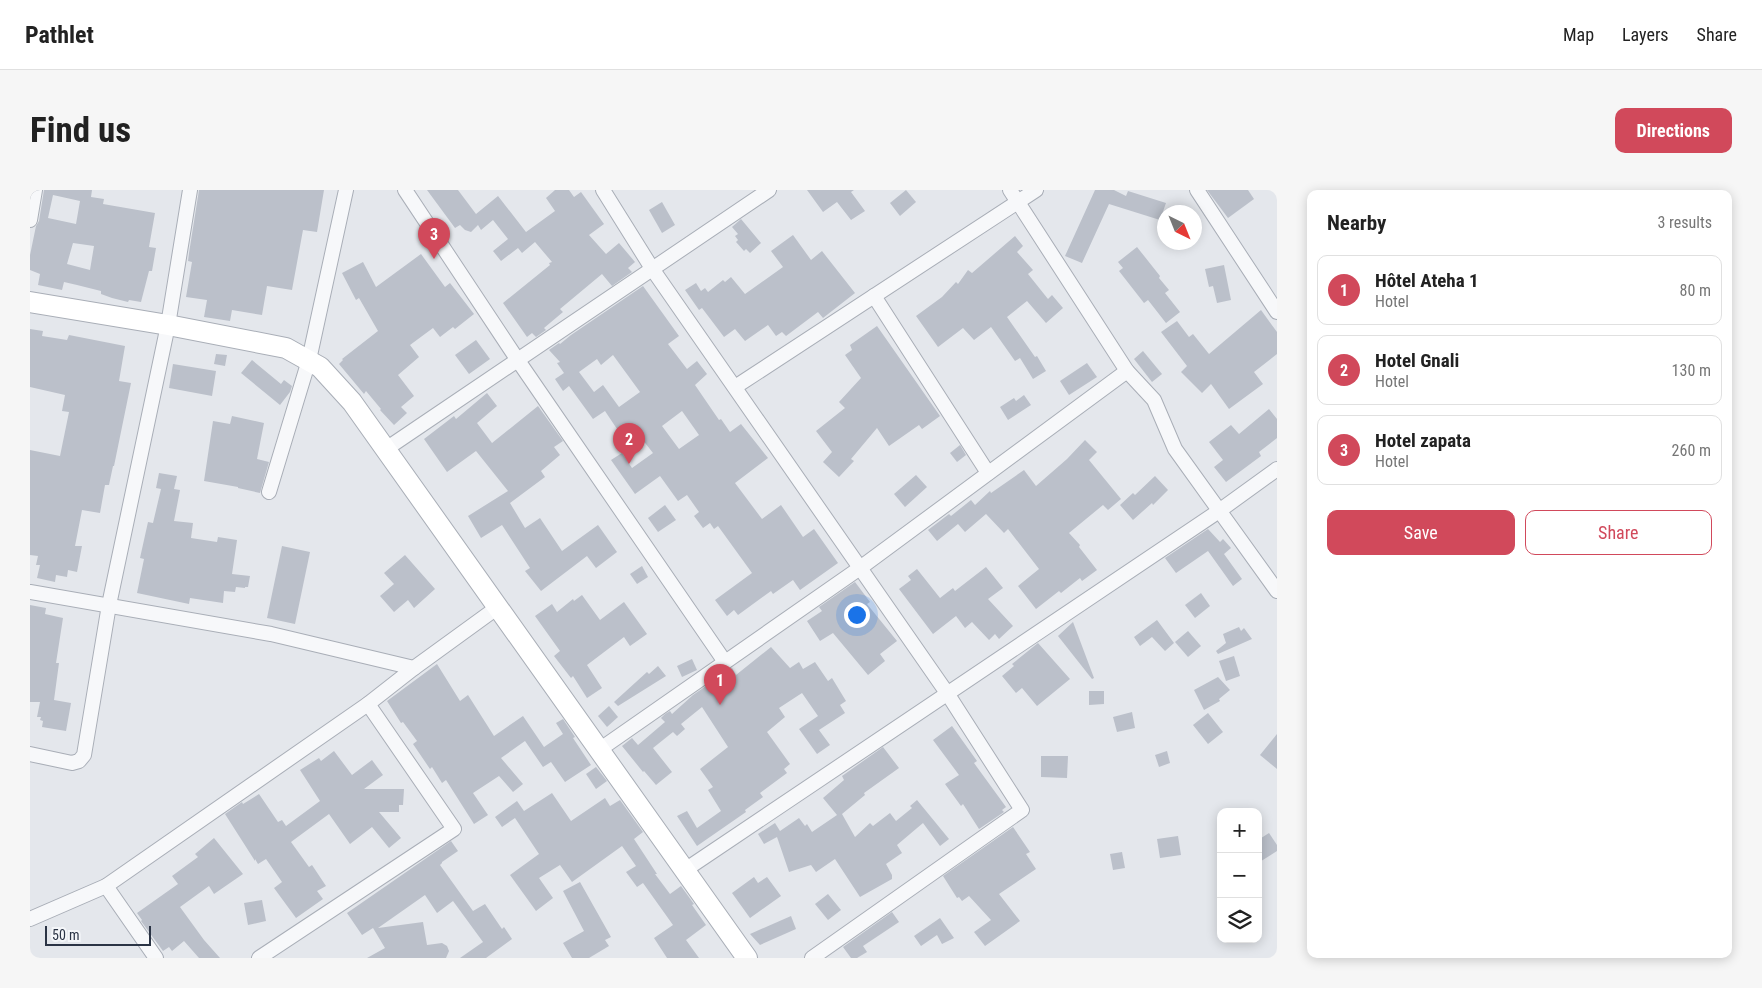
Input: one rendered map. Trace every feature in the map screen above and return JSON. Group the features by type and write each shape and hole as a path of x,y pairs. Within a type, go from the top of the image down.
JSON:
{"street":[{"path":"30,220 35,190"},
{"path":"30,754 72,763 79,761 84,755 109,605 168,325 190,190"},
{"path":"269,492 309,360 346,190"},
{"path":"405,190 517,359 724,662"},
{"path":"603,190 653,270 947,692 1022,810 812,958"},
{"path":"386,449 769,190"},
{"path":"1010,190 1127,371 1154,400 1175,449 1277,591"},
{"path":"735,387 1036,190"},
{"path":"1197,190 1277,312"},
{"path":"874,296 988,473"},
{"path":"30,302 168,325 286,348 320,367 352,402 386,449 747,958"},
{"path":"599,750 860,568 1127,371"},
{"path":"685,870 947,692 1219,511 1277,469"},
{"path":"30,592 270,634 414,668"},
{"path":"30,919 106,886 368,704 498,607"},
{"path":"259,958 454,829 368,704"},
{"path":"106,886 156,958"}],"building":[{"path":"44,190 92,190 91,197 104,199 103,204 155,213 149,247 156,248 152,271 149,271 141,302 129,300 128,302 112,298 101,294 101,291 64,282 62,290 38,285 40,274 30,270 30,255 36,226 39,221","holes":["53,195 80,201 76,224 48,218","73,243 94,246 90,270 67,264"]},
{"path":"199,190 324,190 317,232 303,230 292,290 267,286 262,315 232,310 230,321 204,317 207,300 186,297 192,262 188,261"},
{"path":"427,190 458,190 476,214 498,196 526,232 555,211 546,198 555,190 569,190 574,197 581,192 604,224 589,235 606,254 619,243 635,262 628,268 632,272 612,286 602,274 560,309 563,312 544,328 546,330 536,337 532,333 527,337 503,303 552,262 535,242 522,253 518,248 501,261 493,251 508,239 493,220 481,230 478,225 471,232 465,230 460,225 455,228"},
{"path":"807,190 854,190 851,192 865,211 851,220 837,202 823,212"},
{"path":"906,190 916,202 900,216 890,203"},
{"path":"1095,190 1114,190 1126,196 1128,191 1166,203 1165,205 1157,205 1157,219 1109,204 1082,263 1065,256"},
{"path":"1207,190 1248,190 1254,199 1228,218"},
{"path":"662,202 675,225 662,233 649,210"},
{"path":"741,219 761,243 750,253 746,249 744,251 736,242 738,240 735,236 738,234 732,227"},
{"path":"793,235 811,260 822,251 855,293 823,318 818,312 786,336 782,332 776,336 768,325 745,341 735,329 724,337 702,308 699,310 685,290 696,283 701,291 705,288 708,292 723,280 725,282 731,277 745,294 783,267 771,251"},
{"path":"1015,236 1023,246 1017,252 1033,270 1028,274 1048,299 1052,295 1063,308 1046,323 1027,301 1007,317 1046,371 1033,379 1020,358 1015,361 991,327 974,340 963,328 938,347 916,316 942,297 956,282 958,284 968,270 972,273"},
{"path":"1137,247 1160,276 1159,278 1169,290 1165,293 1180,312 1166,323 1148,300 1144,303 1119,271 1123,268 1118,262"},
{"path":"421,254 445,287 450,283 474,314 455,329 453,327 440,337 433,328 410,345 419,357 398,375 414,396 401,407 407,413 394,425 366,391 364,394 339,364 342,359 378,331 359,298 356,300 342,273 363,262 376,287"},
{"path":"1224,265 1231,300 1217,303 1213,286 1209,287 1205,269"},
{"path":"643,286 679,336 668,344 687,369 697,361 707,374 695,385 719,420 721,419 730,432 741,424 768,458 735,483 762,519 781,505 803,537 814,529 838,563 800,590 793,580 773,594 771,591 738,615 734,610 727,616 715,600 752,573 718,526 714,529 710,523 703,528 694,516 699,512 687,495 678,501 660,476 635,494 611,460 622,453 632,468 653,453 631,425 619,432 605,411 593,419 569,386 563,391 555,379 564,373 557,363 560,362 549,350","holes":["613,355 640,392 619,407 603,385 594,392 579,372 597,359 601,365","682,411 699,435 679,449 662,426"]},
{"path":"1261,310 1277,332 1277,354 1254,372 1263,384 1229,409 1211,384 1202,393 1181,372 1187,366 1161,332 1177,321 1189,337 1193,334 1209,354"},
{"path":"877,326 940,416 922,429 919,425 889,446 877,428 851,459 854,461 839,477 823,462 832,452 816,431 845,408 839,402 861,378 845,355 852,350 850,345"},
{"path":"30,329 43,331 42,336 67,340 69,335 125,346 119,381 131,383 114,466 109,485 105,485 100,513 82,510 75,546 82,546 77,572 68,570 67,577 56,575 55,582 37,578 40,565 36,565 38,556 30,555 30,450 60,456 69,412 62,411 65,395 30,387"},
{"path":"476,340 490,359 469,374 455,355"},
{"path":"1143,351 1162,374 1152,382 1134,359"},
{"path":"216,354 227,355 225,366 214,364"},
{"path":"252,360 281,384 284,380 292,386 290,392 280,405 241,373"},
{"path":"1087,363 1097,377 1069,395 1060,381"},
{"path":"173,364 216,371 212,396 169,388"},
{"path":"487,393 497,406 477,423 492,443 538,406 563,441 554,447 560,455 541,471 545,477 510,503 525,528 540,518 562,551 598,525 617,552 596,568 587,556 541,591 525,571 530,568 502,525 481,538 468,516 508,491 476,451 447,472 424,439 454,416 456,419"},
{"path":"1024,395 1031,405 1008,420 1000,407 1014,398 1016,401"},
{"path":"1269,409 1277,419 1277,438 1259,452 1261,456 1226,482 1214,467 1223,460 1209,442 1231,425 1239,434"},
{"path":"232,416 264,423 257,459 269,462 260,493 204,481 213,421 230,424"},
{"path":"1085,440 1097,452 1089,460 1121,499 1108,510 1103,505 1069,533 1080,545 1079,547 1097,570 1082,581 1080,578 1061,593 1059,591 1036,609 1018,586 1039,569 1008,529 1004,533 986,514 965,532 958,524 937,541 928,530 949,514 951,516 971,500 975,505 990,491 991,493 1024,470 1036,486 1067,459"},
{"path":"960,445 966,455 957,462 950,453"},
{"path":"159,473 177,476 174,489 180,490 174,521 193,523 191,538 217,542 218,537 237,540 232,574 250,576 248,587 236,587 235,592 224,591 223,603 190,598 189,604 137,593 144,559 140,558 148,522 153,523 161,489 156,488"},
{"path":"916,475 927,487 905,507 894,494"},
{"path":"1155,476 1168,490 1153,505 1152,503 1133,520 1120,505 1133,493 1135,495"},
{"path":"665,505 676,520 658,532 648,518"},
{"path":"1208,529 1220,542 1223,539 1231,548 1224,554 1242,579 1233,586 1208,551 1176,573 1165,558"},
{"path":"282,546 310,552 295,624 267,618"},
{"path":"405,555 435,589 414,608 408,600 394,612 380,596 394,584 384,573"},
{"path":"642,566 648,577 637,584 630,574"},
{"path":"986,567 1003,588 988,599 1013,626 999,639 995,634 989,640 972,622 965,628 956,616 933,634 899,589 911,580 908,576 917,569 940,598 953,588 955,591"},
{"path":"855,582 870,602 867,604 897,641 880,654 885,661 868,675 833,633 820,641 807,621 822,611 819,607"},
{"path":"1201,593 1210,606 1195,618 1185,605"},
{"path":"582,595 600,620 624,602 647,634 630,646 624,637 587,665 602,688 587,698 573,676 571,678 554,656 560,651 535,616 552,604 557,612 573,599 574,601"},
{"path":"30,605 46,608 45,614 63,618 56,663 59,663 54,700 71,703 66,731 42,727 43,721 40,720 41,717 37,717 40,702 30,702"},
{"path":"1157,620 1174,643 1165,651 1152,637 1140,646 1134,637"},
{"path":"1073,622 1094,678 1092,679 1058,636"},
{"path":"1239,627 1241,631 1244,628 1252,639 1218,654 1216,651 1226,643 1223,634"},
{"path":"1188,631 1201,646 1188,657 1175,642"},
{"path":"1038,643 1070,679 1037,706 1022,688 1016,693 1002,676 1014,666 1012,664"},
{"path":"771,647 790,668 799,662 803,669 815,662 828,681 832,678 846,701 840,705 845,713 819,730 830,745 817,754 799,729 818,716 802,693 779,708 785,717 767,732 790,764 784,769 787,773 760,793 763,797 745,810 746,812 697,846 677,816 687,811 697,828 721,811 708,790 713,787 700,769 728,747 702,707 681,724 685,729 677,736 673,732 653,748 672,772 656,785 622,746 632,738 638,745 665,722 661,718 665,714 670,711 672,714 693,695 732,668 736,675"},
{"path":"1234,656 1240,676 1226,681 1219,661"},
{"path":"692,659 697,670 682,677 677,666"},
{"path":"437,664 460,701 468,695 494,736 523,716 544,747 563,734 556,723 563,719 591,765 565,782 551,762 543,767 525,741 501,758 523,784 513,792 499,776 473,793 488,815 474,824 446,780 442,783 432,767 430,769 413,744 417,741 403,722 401,723 387,701"},
{"path":"658,666 666,676 618,706 614,702 647,672 649,674"},
{"path":"1218,677 1230,690 1219,699 1220,701 1204,710 1194,690"},
{"path":"1089,691 1104,691 1104,704 1089,705"},
{"path":"609,706 618,717 607,727 598,716"},
{"path":"1132,712 1135,728 1117,732 1113,717"},
{"path":"1208,713 1223,732 1208,744 1193,725"},
{"path":"952,726 977,761 974,763 1006,807 1002,810 1004,812 979,829 963,804 961,806 945,784 959,775 933,740"},
{"path":"1277,734 1277,769 1260,755"},
{"path":"883,747 899,768 864,793 865,795 842,814 855,837 870,823 873,826 890,813 896,821 912,808 910,806 917,800 949,839 940,846 923,823 897,845 902,853 886,864 892,879 860,897 835,859 816,872 811,865 789,872 777,837 764,844 758,834 775,823 780,831 799,818 805,826 807,824 812,832 837,815 823,798 844,780 842,776"},
{"path":"334,751 352,775 372,760 383,775 364,789 404,789 403,805 399,805 399,812 379,812 401,838 389,848 372,827 350,844 329,814 291,842 309,867 312,865 326,886 317,891 323,899 296,918 274,888 282,882 266,859 258,864 255,859 255,861 225,814 242,802 243,804 259,794 278,822 282,820 286,826 320,801 300,770 319,758 321,761"},
{"path":"1167,751 1170,763 1159,767 1155,755"},
{"path":"1041,756 1068,756 1067,778 1041,777"},
{"path":"596,767 607,781 596,789 586,774"},
{"path":"552,793 571,821 605,798 610,806 620,800 643,832 634,839 657,874 655,874 670,894 681,886 706,925 686,940 699,958 667,958 654,938 673,925 643,883 637,887 626,872 636,866 622,846 572,882 560,865 539,878 553,898 536,911 510,875 539,854 515,818 502,827 495,817 517,801 524,811"},
{"path":"1013,827 1030,852 1026,854 1036,869 999,894 1020,921 985,946 974,932 991,920 969,896 962,901 959,897 957,898 943,876"},
{"path":"1269,833 1277,845 1277,851 1262,860 1262,853 1262,837"},
{"path":"1178,836 1181,855 1160,858 1157,839"},
{"path":"214,838 243,874 214,894 209,886 180,907 220,958 199,958 184,941 172,951 169,947 163,951 137,913 178,884 172,876 198,857 195,854"},
{"path":"451,841 458,851 440,865 473,911 485,904 502,929 504,927 512,939 486,958 460,958 483,942 453,901 437,913 425,895 378,928 423,922 427,945 442,943 447,946 449,951 446,958 367,958 385,948 373,928 362,935 347,913"},
{"path":"1122,852 1125,868 1113,870 1110,854"},
{"path":"754,877 758,883 767,877 781,896 750,918 732,893"},
{"path":"580,882 611,937 605,940 609,946 589,958 572,958 563,943 584,931 563,891"},
{"path":"828,894 841,910 828,920 815,904"},
{"path":"262,900 266,921 248,925 244,903"},
{"path":"892,912 899,922 863,946 867,952 857,958 851,958 843,947"},
{"path":"791,916 796,929 760,945 750,934"},
{"path":"940,918 954,938 942,944 937,935 921,946 914,936"}],"place":[{"name":"Hotel zapata","path":"434,259"},
{"name":"Hotel Gnali","path":"629,464"},
{"name":"Hôtel Ateha 1","path":"720,705"}]}
